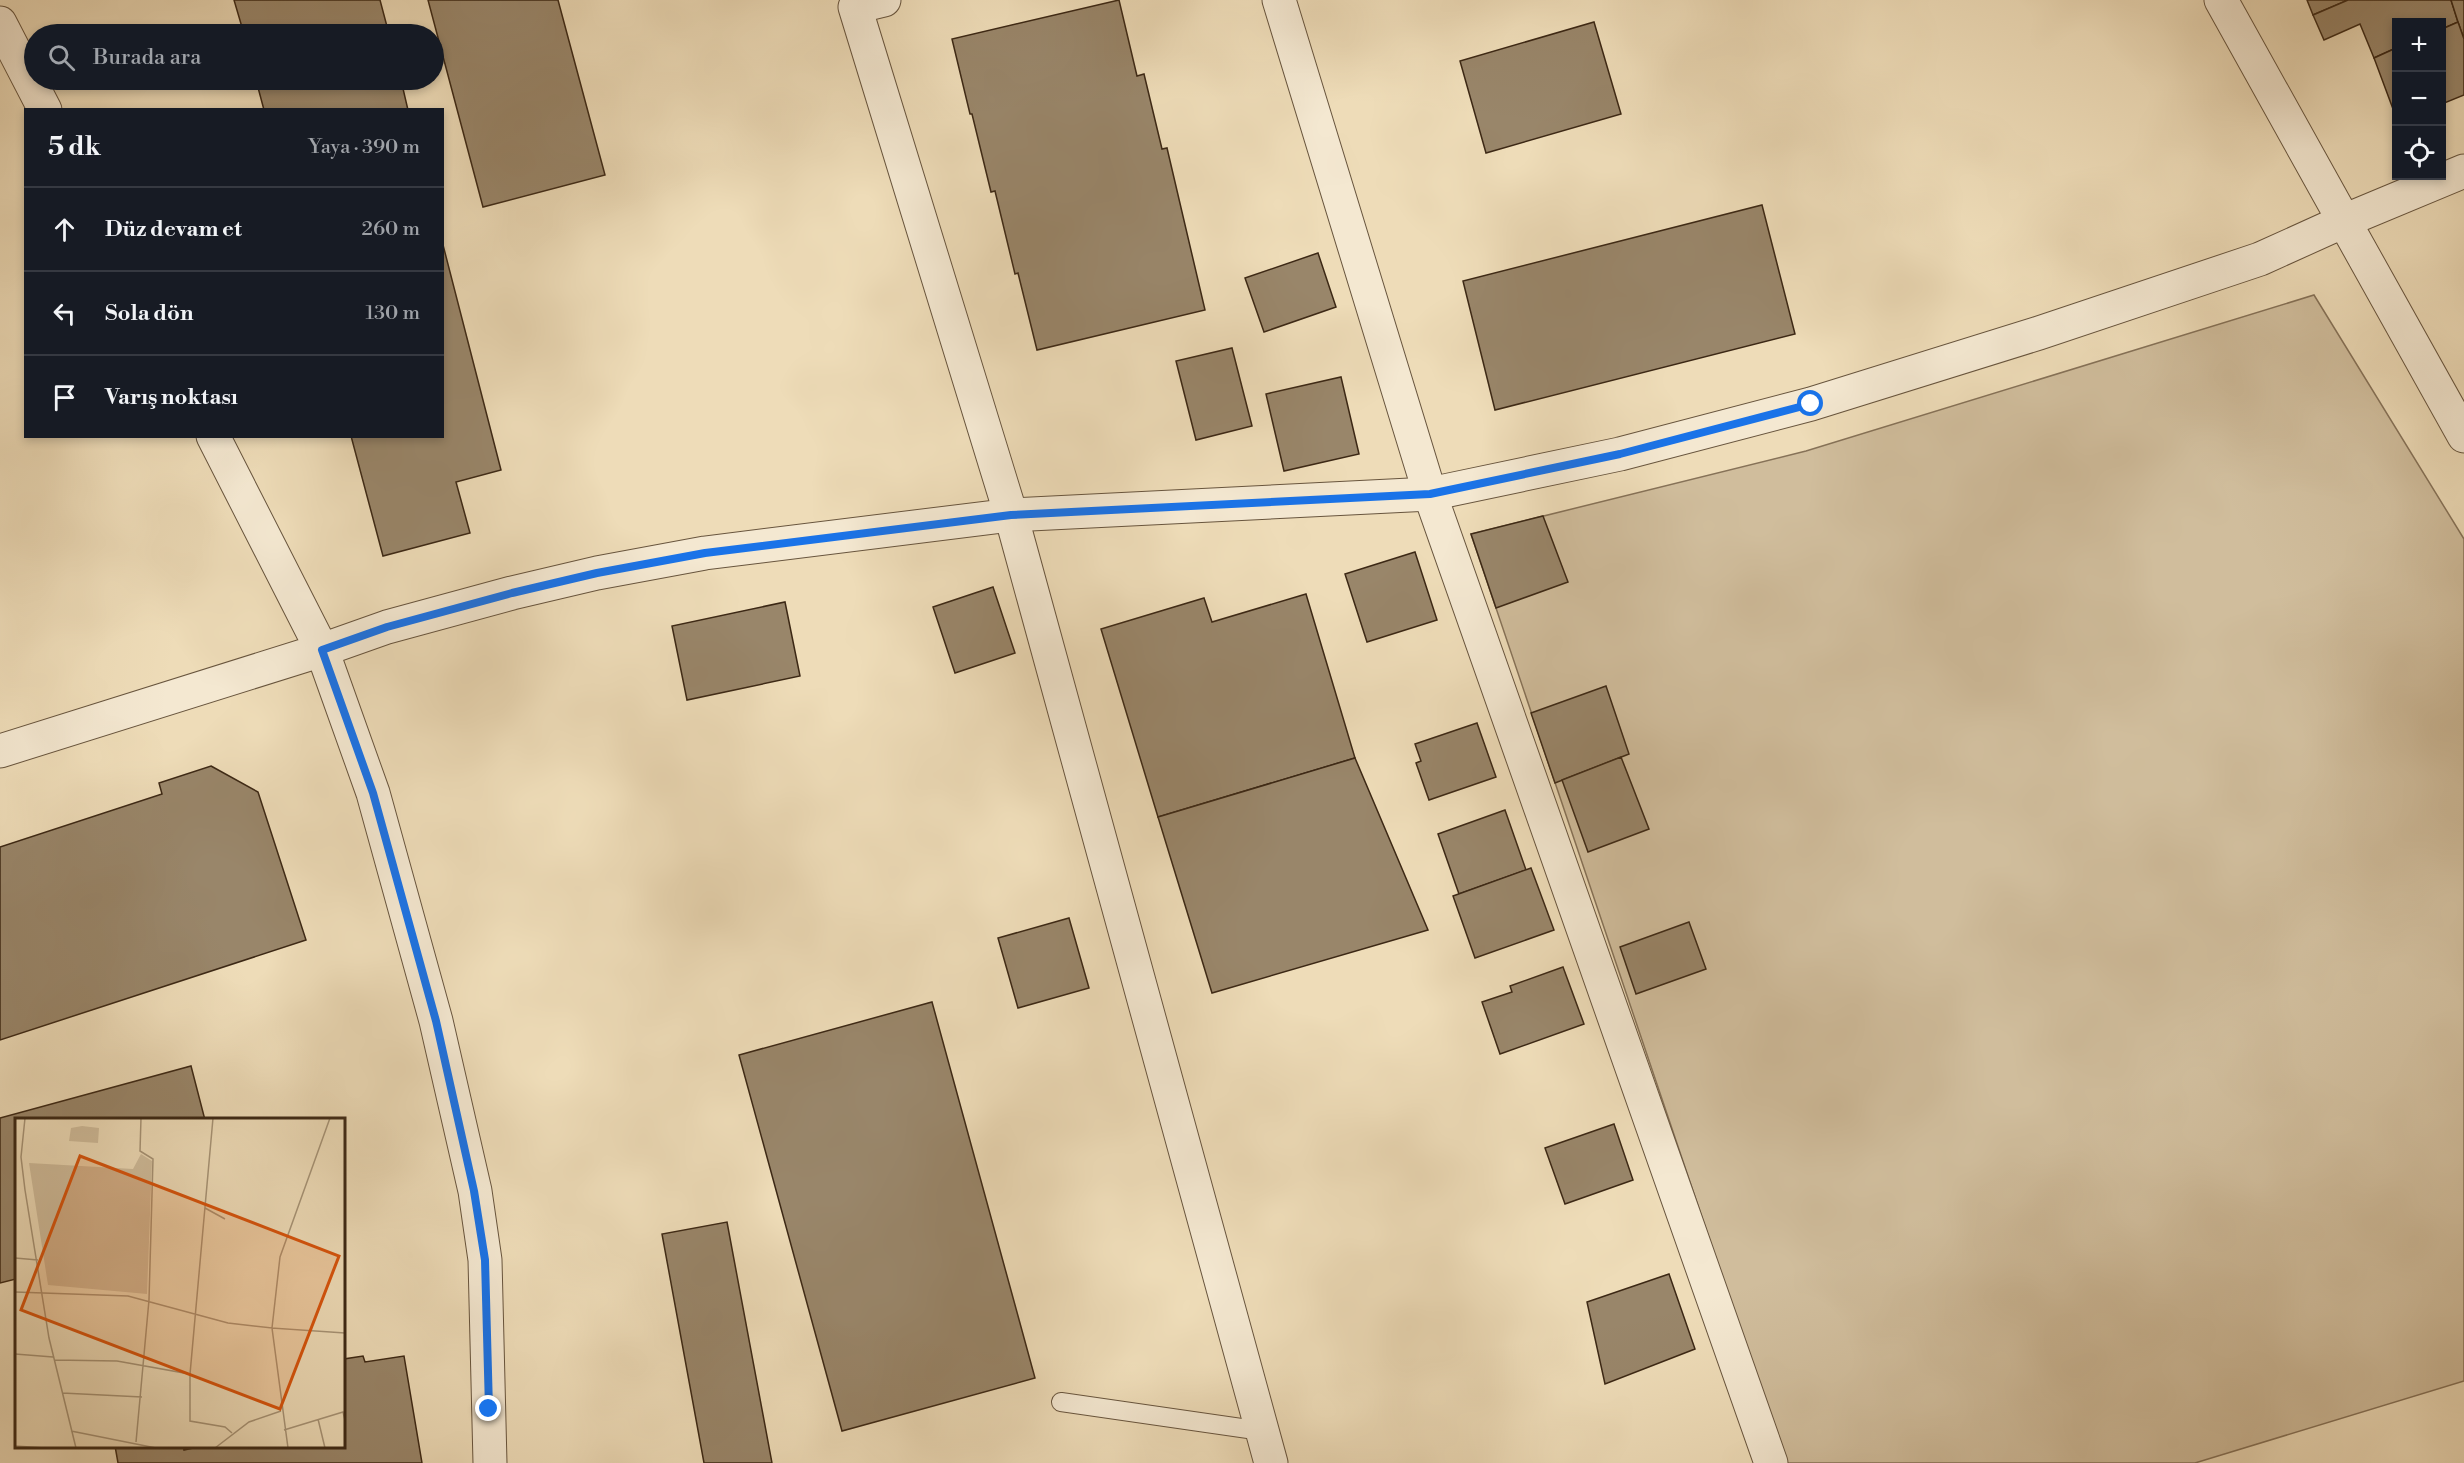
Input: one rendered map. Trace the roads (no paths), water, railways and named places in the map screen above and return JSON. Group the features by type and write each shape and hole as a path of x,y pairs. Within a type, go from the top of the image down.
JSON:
{"street":[{"path":"1279,0 1430,494 1771,1463"},
{"path":"2221,0 2464,436"},
{"path":"863,2 1011,515 1271,1463"},
{"path":"0,23 24,69"},
{"path":"35,90 44,108"},
{"path":"0,751 322,650 387,627 597,573 705,553 1011,515 1430,494 1620,454 1811,404 2038,333 2260,259 2464,171"},
{"path":"214,438 322,650 373,793 436,1021 474,1191 485,1260 490,1463"}],"lane":[{"path":"1061,1402 1262,1431"}]}
